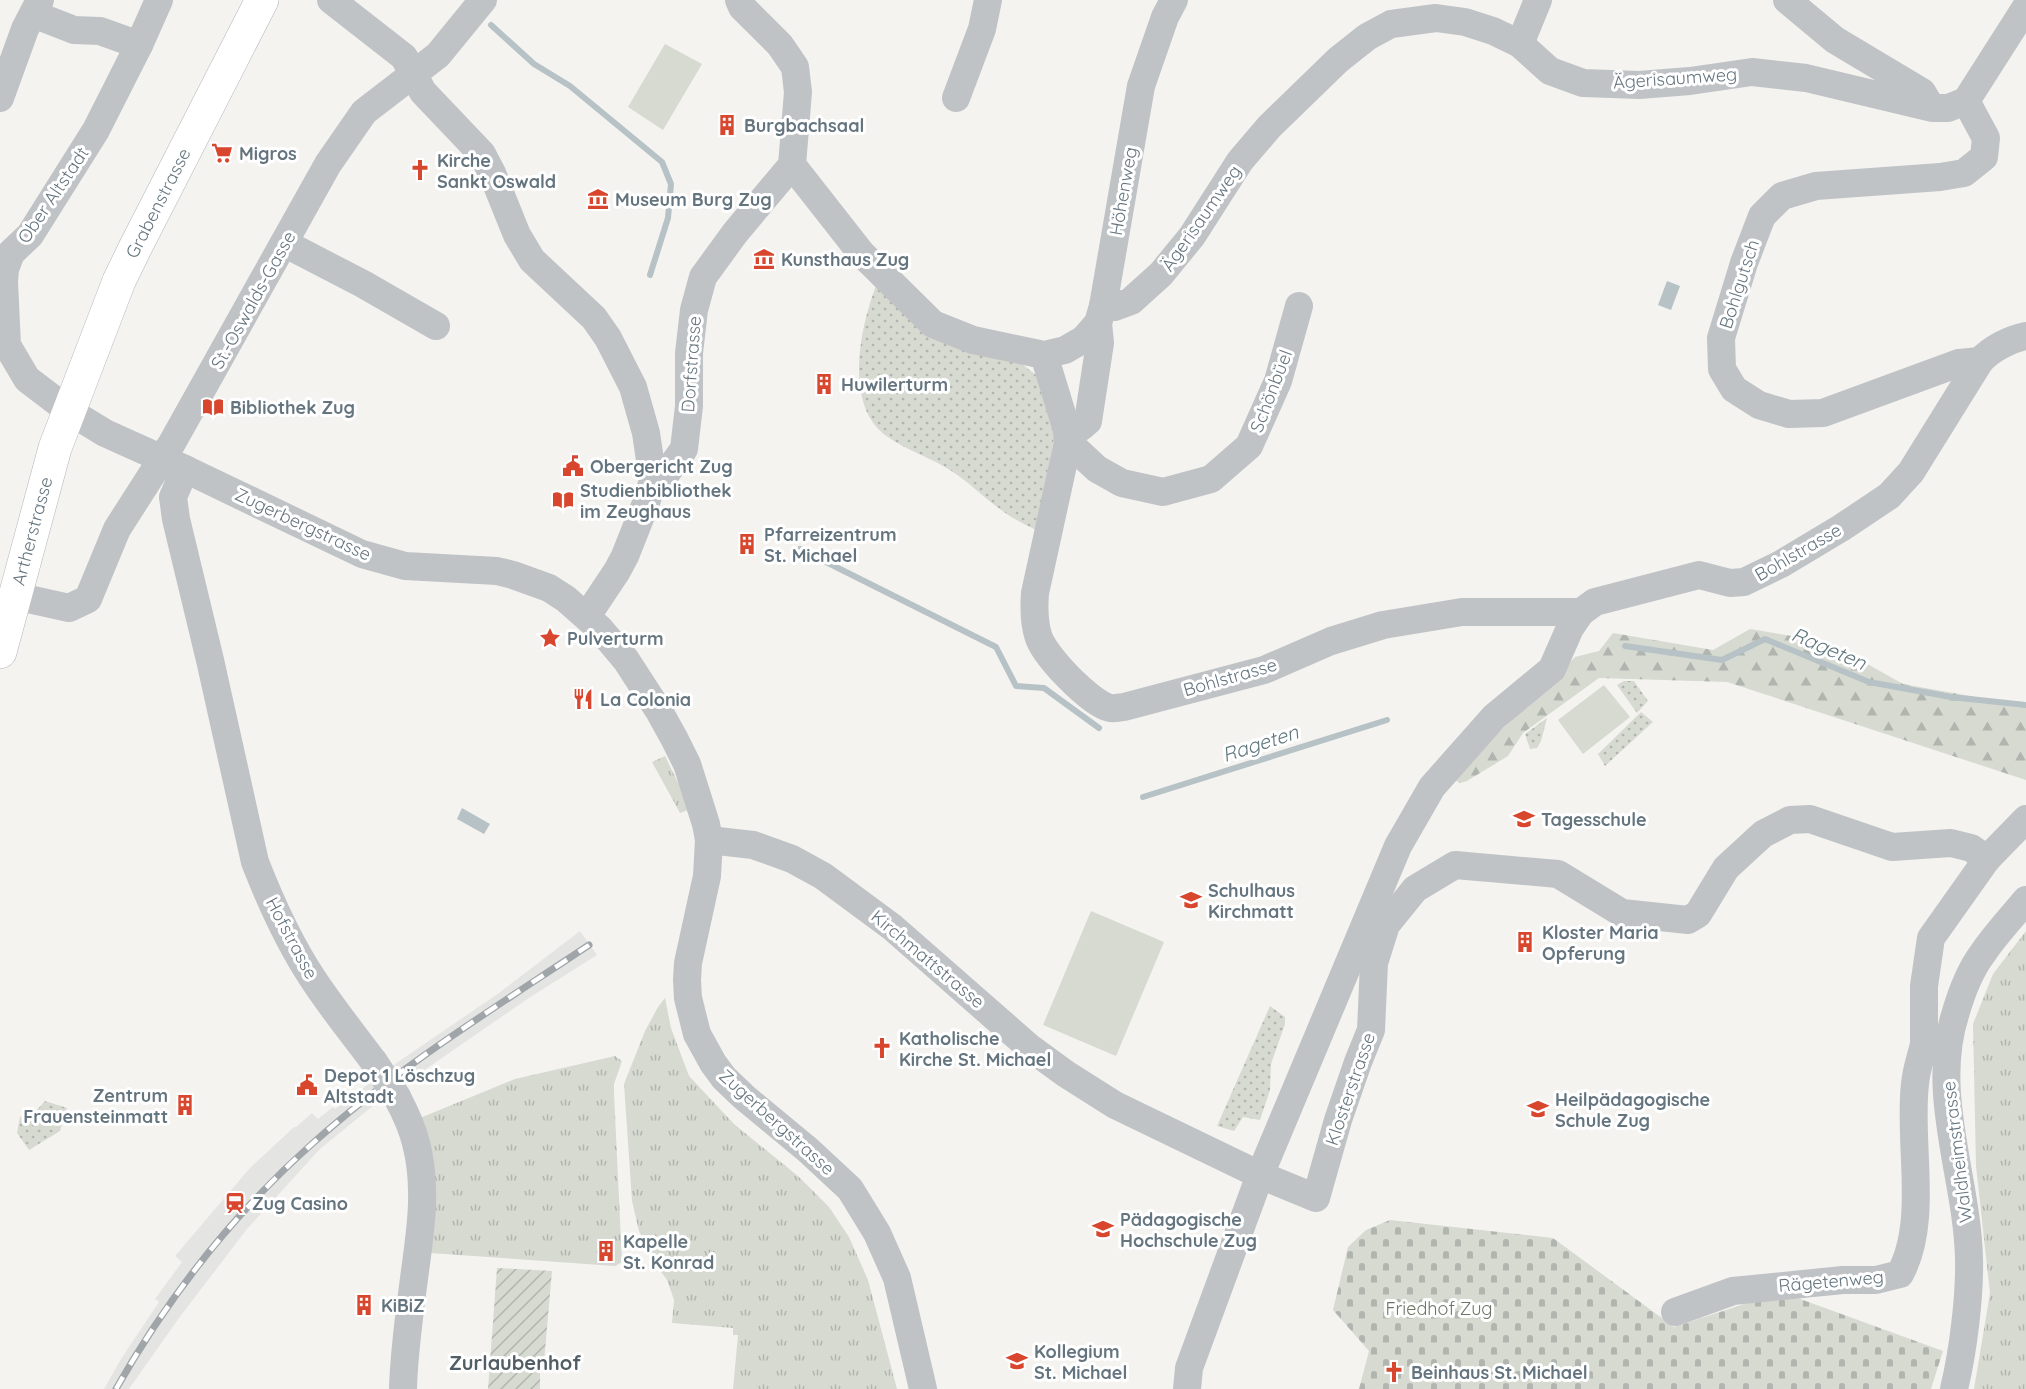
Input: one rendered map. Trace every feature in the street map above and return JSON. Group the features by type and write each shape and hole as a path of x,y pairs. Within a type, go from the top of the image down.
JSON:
{"main road":[{"name":"Grabenstrasse","path":"69,411 115,292 135,248 262,0"},
{"name":"Artherstrasse","path":"0,652 48,470 69,411"}],"street":[{"name":"Ober Altstadt","path":"69,411 27,379 7,345 4,282 6,243 30,235 96,130 140,45 159,0"},
{"path":"331,0 404,57 423,92 482,154 492,173 516,235 536,265 594,318 608,338 633,387 646,433 653,480 625,556 587,616"},
{"name":"St.-Oswalds-Gasse","path":"15,596 69,608 88,599 117,529 174,464 284,243 328,164 364,112 438,55 483,0"},
{"path":"739,0 742,7 780,45 795,67 798,92 792,165 861,253 933,324 973,340 1044,355 1065,350 1084,339 1100,314"},
{"path":"956,98 982,29 988,0"},
{"name":"Höhenweg","path":"1100,314 1141,86 1165,17 1174,0"},
{"path":"1520,44 1538,0"},
{"path":"1787,0 1835,40 1922,92 1932,108"},
{"path":"0,98 36,7 74,30 100,30 140,45"},
{"path":"1972,92 2026,7"},
{"name":"Ägerisaumweg","path":"1100,314 1131,301 1161,274 1192,236 1240,161 1269,127 1338,60 1367,37 1391,24 1436,18 1465,22 1520,44 1550,71 1583,82 1639,85 1690,81 1752,72 1806,78 1932,108 1948,108 1972,92"},
{"name":"Bohlgutsch","path":"1972,92 1986,138 1984,158 1964,173 1816,186 1782,196 1762,216 1744,263 1721,338 1722,369 1734,389 1759,405 1789,414 1823,413 1959,363 1980,361"},
{"name":"Dorfstrasse","path":"653,480 668,471 684,449 689,353 694,310 703,277 735,233 792,165"},
{"path":"284,243 436,326"},
{"name":"Schönbüel","path":"1067,436 1097,469 1122,483 1163,492 1211,479 1249,447 1278,381 1299,306"},
{"path":"1067,436 1089,421 1100,343 1100,314"},
{"name":"Bohlstrasse","path":"1044,355 1067,436 1035,593 1034,613 1038,638 1052,661 1086,694 1110,708 1124,707 1264,670 1331,641 1383,626 1462,612 1581,612 1595,602 1699,574 1730,583 1744,582 1781,564 1889,496 1911,472 1980,361 1988,353 2026,336"},
{"name":"Zugerbergstrasse","path":"69,411 105,433 362,554 405,566 513,574 549,588 587,616 626,660 659,711 687,764 709,840 707,876 688,963 688,998 697,1034 713,1063 731,1085 850,1189 877,1233 897,1278 923,1389"},
{"name":"Hofstrasse","path":"174,464 173,497 176,519 255,862 286,933 312,978 397,1097 417,1144 422,1189 421,1227 408,1322 403,1389"},
{"path":"1187,1389 1189,1368 1260,1175 1398,846 1432,787 1494,717 1552,669 1570,628 1581,612"},
{"name":"Klosterstrasse","path":"1260,1175 1316,1198 1338,1120 1371,1030 1374,963 1386,925 1415,889 1455,865 1558,874 1622,913 1688,920 1698,914 1726,868 1763,834 1790,820 1810,819 1892,847 1951,843 1971,848 1987,859"},
{"path":"1936,1045 1924,986 1931,939 1987,859 2026,819"},
{"name":"Kirchmattstrasse","path":"709,840 753,845 792,859 823,876 892,927 1029,1047 1066,1074 1115,1105 1260,1175"},
{"name":"Waldheimstrasse","path":"1954,1389 1964,1323 1969,1259 1964,1206 1936,1045 1954,1016 1964,988 1982,954 2026,900"},
{"name":"Rägetenweg","path":"1675,1312 1733,1291 1843,1280 1876,1280 1900,1274 1915,1233 1915,1083 1936,1045"}],"shaded area":[{"path":"1667,281 1680,286 1671,310 1658,305"},
{"path":"462,808 490,824 484,834 457,819"},
{"path":"580,931 597,955 529,998 436,1062 369,1109 320,1149 247,1229 179,1318 129,1389 104,1389 159,1302 155,1299 182,1262 175,1256 250,1168 312,1113 318,1119 333,1107 335,1109 398,1062 499,993"}],"green space":[{"path":"665,44 702,64 663,130 628,107"},
{"path":"876,286 1022,364 1036,375 1055,434 1036,530 1008,515 950,470 885,435 872,421 864,404 859,364 865,322"},
{"path":"1750,629 1828,642 1903,684 2026,706 2026,780 1727,682 1599,678 1523,733 1508,756 1467,781 1460,783 1453,779 1472,757 1544,690 1575,657 1599,651 1613,633 1713,650"},
{"path":"1624,681 1634,681 1648,701 1637,713 1617,685"},
{"path":"1604,685 1630,717 1583,754 1558,720"},
{"path":"1641,712 1653,722 1605,766 1598,754"},
{"path":"1547,718 1541,741 1537,748 1530,749 1525,734"},
{"path":"665,756 682,791 688,810 680,813 652,762"},
{"path":"1091,911 1164,942 1116,1056 1043,1025"},
{"path":"2026,931 2026,1389 1974,1389 1990,1293 1976,1166 1973,1024 1993,974"},
{"path":"665,998 671,1028 689,1076 734,1124 799,1177 829,1207 849,1237 868,1280 897,1389 733,1389 738,1335 733,1335 733,1328 672,1323 674,1300 667,1280 639,1231 632,1201 624,1084 645,1031"},
{"path":"1270,1006 1285,1017 1285,1024 1271,1064 1270,1090 1260,1120 1243,1117 1234,1131 1217,1126"},
{"path":"615,1056 622,1061 614,1084 614,1093 622,1262 615,1266 430,1253 420,1118 515,1079"},
{"path":"45,1101 67,1108 60,1131 29,1150 17,1133 20,1117 36,1111"},
{"name":"Friedhof Zug","path":"1390,1220 1553,1238 1674,1327 1781,1292 1943,1351 1931,1389 1359,1389 1369,1351 1333,1310 1348,1247 1366,1230"},
{"path":"497,1268 552,1271 544,1362 540,1371 540,1389 488,1389"}],"waterway":[{"path":"491,25 534,64 570,86 662,162 671,184 668,218 650,275"},
{"path":"800,549 996,647 1016,686 1044,688 1099,728"},
{"name":"Rageten","path":"1625,646 1722,660 1765,639 1869,682 1951,697 2026,705"},
{"name":"Rageten","path":"1143,797 1387,720"}],"railway":[{"path":"116,1389 180,1289 230,1227 284,1170 345,1115 413,1063 589,945"}],"place":[{"name":"Burgbachsaal","path":"727,125"},
{"name":"Migros","path":"222,153"},
{"name":"Kirche Sankt Oswald","path":"420,170"},
{"name":"Museum Burg Zug","path":"598,199"},
{"name":"Kunsthaus Zug","path":"764,259"},
{"name":"Huwilerturm","path":"824,384"},
{"name":"Bibliothek Zug","path":"213,407"},
{"name":"Obergericht Zug","path":"573,466"},
{"name":"Studienbibliothek im Zeughaus","path":"563,500"},
{"name":"Pfarreizentrum St. Michael","path":"747,544"},
{"name":"Pulverturm","path":"550,638"},
{"name":"La Colonia","path":"583,699"},
{"name":"Tagesschule","path":"1524,819"},
{"name":"Schulhaus Kirchmatt","path":"1191,900"},
{"name":"Kloster Maria Opferung","path":"1525,942"},
{"name":"Katholische Kirche St. Michael","path":"882,1048"},
{"name":"Depot 1 Löschzug Altstadt","path":"307,1085"},
{"name":"Zentrum Frauensteinmatt","path":"185,1105"},
{"name":"Heilpädagogische Schule Zug","path":"1538,1109"},
{"name":"Zug Casino","path":"235,1203"},
{"name":"Pädagogische Hochschule Zug","path":"1103,1229"},
{"name":"Kapelle St. Konrad","path":"606,1251"},
{"name":"KiBiZ","path":"364,1305"},
{"name":"Kollegium St. Michael","path":"1017,1361"},
{"name":"Beinhaus St. Michael","path":"1394,1372"}],"district":[{"name":"Zurlaubenhof","path":"515,1362"}]}
